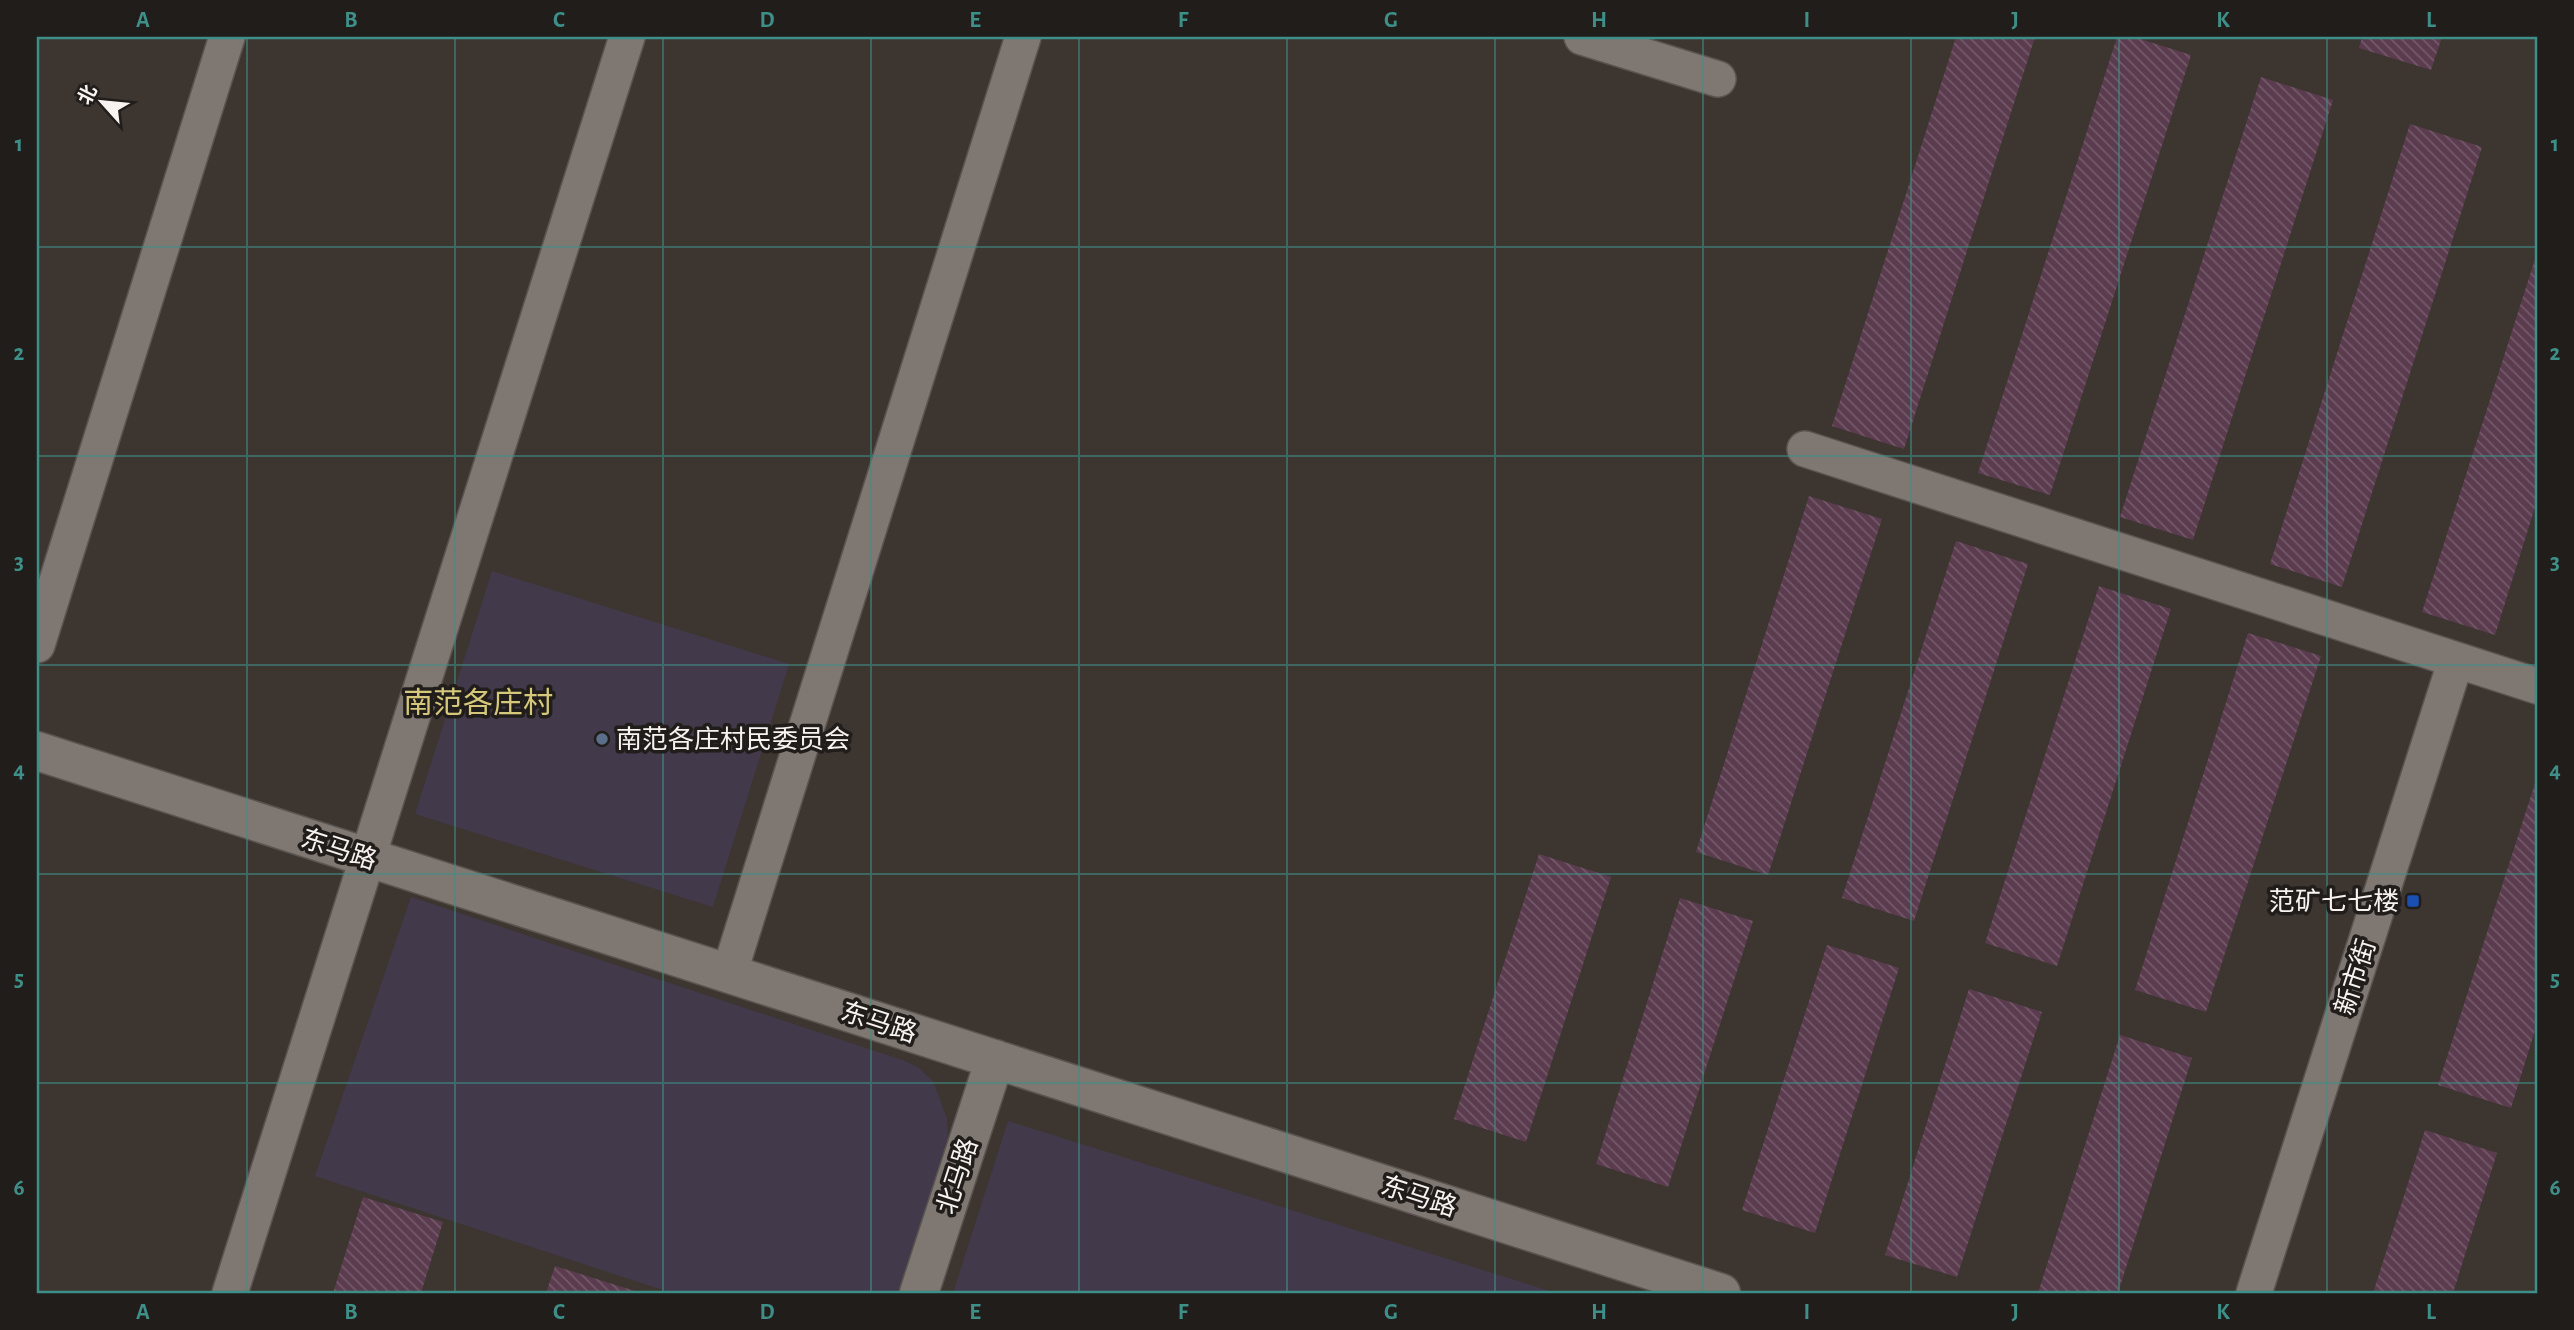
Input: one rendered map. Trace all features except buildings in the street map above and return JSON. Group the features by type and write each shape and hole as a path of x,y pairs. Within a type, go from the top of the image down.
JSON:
{"street":[{"path":"37,645 227,37"},
{"path":"230,1293 627,37"},
{"path":"729,974 1023,37"},
{"path":"1582,37 1718,79"},
{"path":"1805,449 2537,686"},
{"name":"新市街","path":"2254,1293 2456,660"},
{"name":"东马路","path":"37,751 1721,1293"},
{"name":"北马路","path":"919,1293 995,1059"}],"shaded area":[{"name":"南范各庄村民委员会","path":"492,571 789,664 713,907 415,814"},
{"path":"411,897 905,1061 919,1068 933,1081 947,1119 948,1137 900,1293 672,1293 315,1176"},
{"path":"1008,1121 1556,1293 953,1293"}],"place":[{"name":"南范各庄村民委员会","path":"602,739"},
{"name":"范矿七七楼","path":"2413,901"}],"district":[{"name":"南范各庄村","path":"478,703"}]}
